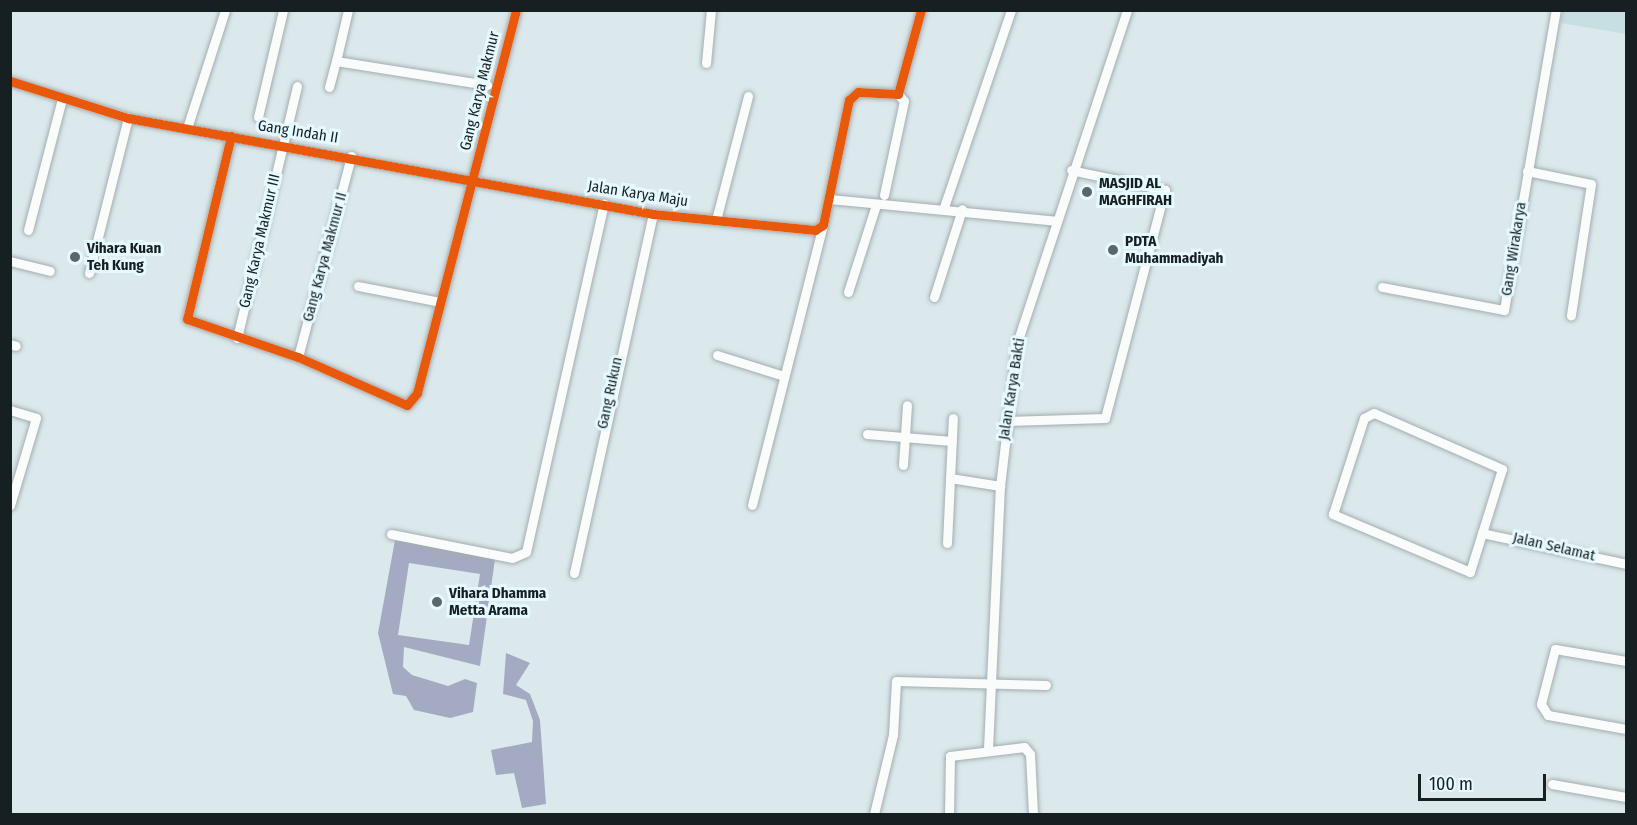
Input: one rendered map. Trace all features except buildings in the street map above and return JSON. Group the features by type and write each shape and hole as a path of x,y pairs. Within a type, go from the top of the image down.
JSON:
{"street":[{"path":"186,128 225,10"},
{"path":"258,117 283,10"},
{"path":"329,87 348,10"},
{"name":"Gang Karya Makmur","path":"298,357 407,405 417,393 516,10"},
{"path":"706,63 711,10"},
{"path":"884,195 900,94 921,10"},
{"path":"944,207 995,66 1011,10"},
{"name":"Jalan Karya Bakti","path":"988,749 1000,486 1017,343 1071,170 1127,10"},
{"name":"Gang Wirakarya","path":"1382,287 1504,310 1557,10"},
{"path":"336,60 487,84"},
{"name":"Gang Indah II","path":"10,81 130,119 283,143 458,176"},
{"name":"Gang Karya Makmur III","path":"237,338 297,86"},
{"path":"752,505 819,227 829,199 849,100 858,92 900,94"},
{"path":"716,220 748,96"},
{"path":"28,230 62,99"},
{"path":"89,273 130,119"},
{"path":"231,136 185,314 191,324 298,357"},
{"name":"Gang Karya Makmur II","path":"298,357 351,156"},
{"path":"1006,421 1105,418 1165,190 1071,170"},
{"path":"1527,171 1591,184 1571,315"},
{"name":"Jalan Karya Maju","path":"458,176 652,214 819,227"},
{"path":"829,199 876,205 944,207 1056,221"},
{"path":"392,534 512,558 526,552 604,204"},
{"path":"848,292 876,205"},
{"path":"934,297 962,209"},
{"name":"Gang Rukun","path":"574,573 652,214"},
{"path":"10,261 50,271"},
{"path":"358,286 440,302"},
{"path":"717,355 784,376"},
{"path":"903,465 907,405"},
{"path":"10,410 36,418 15,475 10,505"},
{"path":"1374,413 1498,465 1503,474 1482,533 1473,567 1466,572 1336,519 1332,508 1364,418 1374,413"},
{"path":"947,543 953,418"},
{"path":"867,434 952,441"},
{"path":"950,478 1000,486"},
{"name":"Jalan Selamat","path":"1482,533 1626,564"},
{"path":"1626,661 1555,649 1542,704 1548,715 1626,729"},
{"path":"874,814 893,735 896,681 991,681 1046,685"},
{"path":"949,814 950,756 988,749 1028,749 1033,814"},
{"path":"1552,784 1626,798"}],"shaded area":[{"path":"1563,11 1626,11 1626,34 1561,23"},
{"path":"395,540 495,559 480,666 404,647 403,667 412,675 448,686 465,679 477,683 473,712 450,718 414,710 406,696 393,694 378,633","holes":["409,563 480,574 469,645 398,635"]},
{"path":"506,653 530,663 516,685 530,694 540,720 546,804 522,808 514,773 496,775 491,750 532,742 533,721 526,700 503,694"}],"cycle path":[{"path":"231,136 187,319 298,357 407,405 417,393 516,10"},
{"path":"10,81 128,118 653,214 815,230 823,225 849,100 858,92 898,94 921,10"}],"place":[{"name":"MASJID AL MAGHFIRAH","path":"1087,192"},
{"name":"PDTA Muhammadiyah","path":"1113,250"},
{"name":"Vihara Kuan Teh Kung","path":"75,257"},
{"name":"Vihara Dhamma Metta Arama","path":"437,602"}]}
